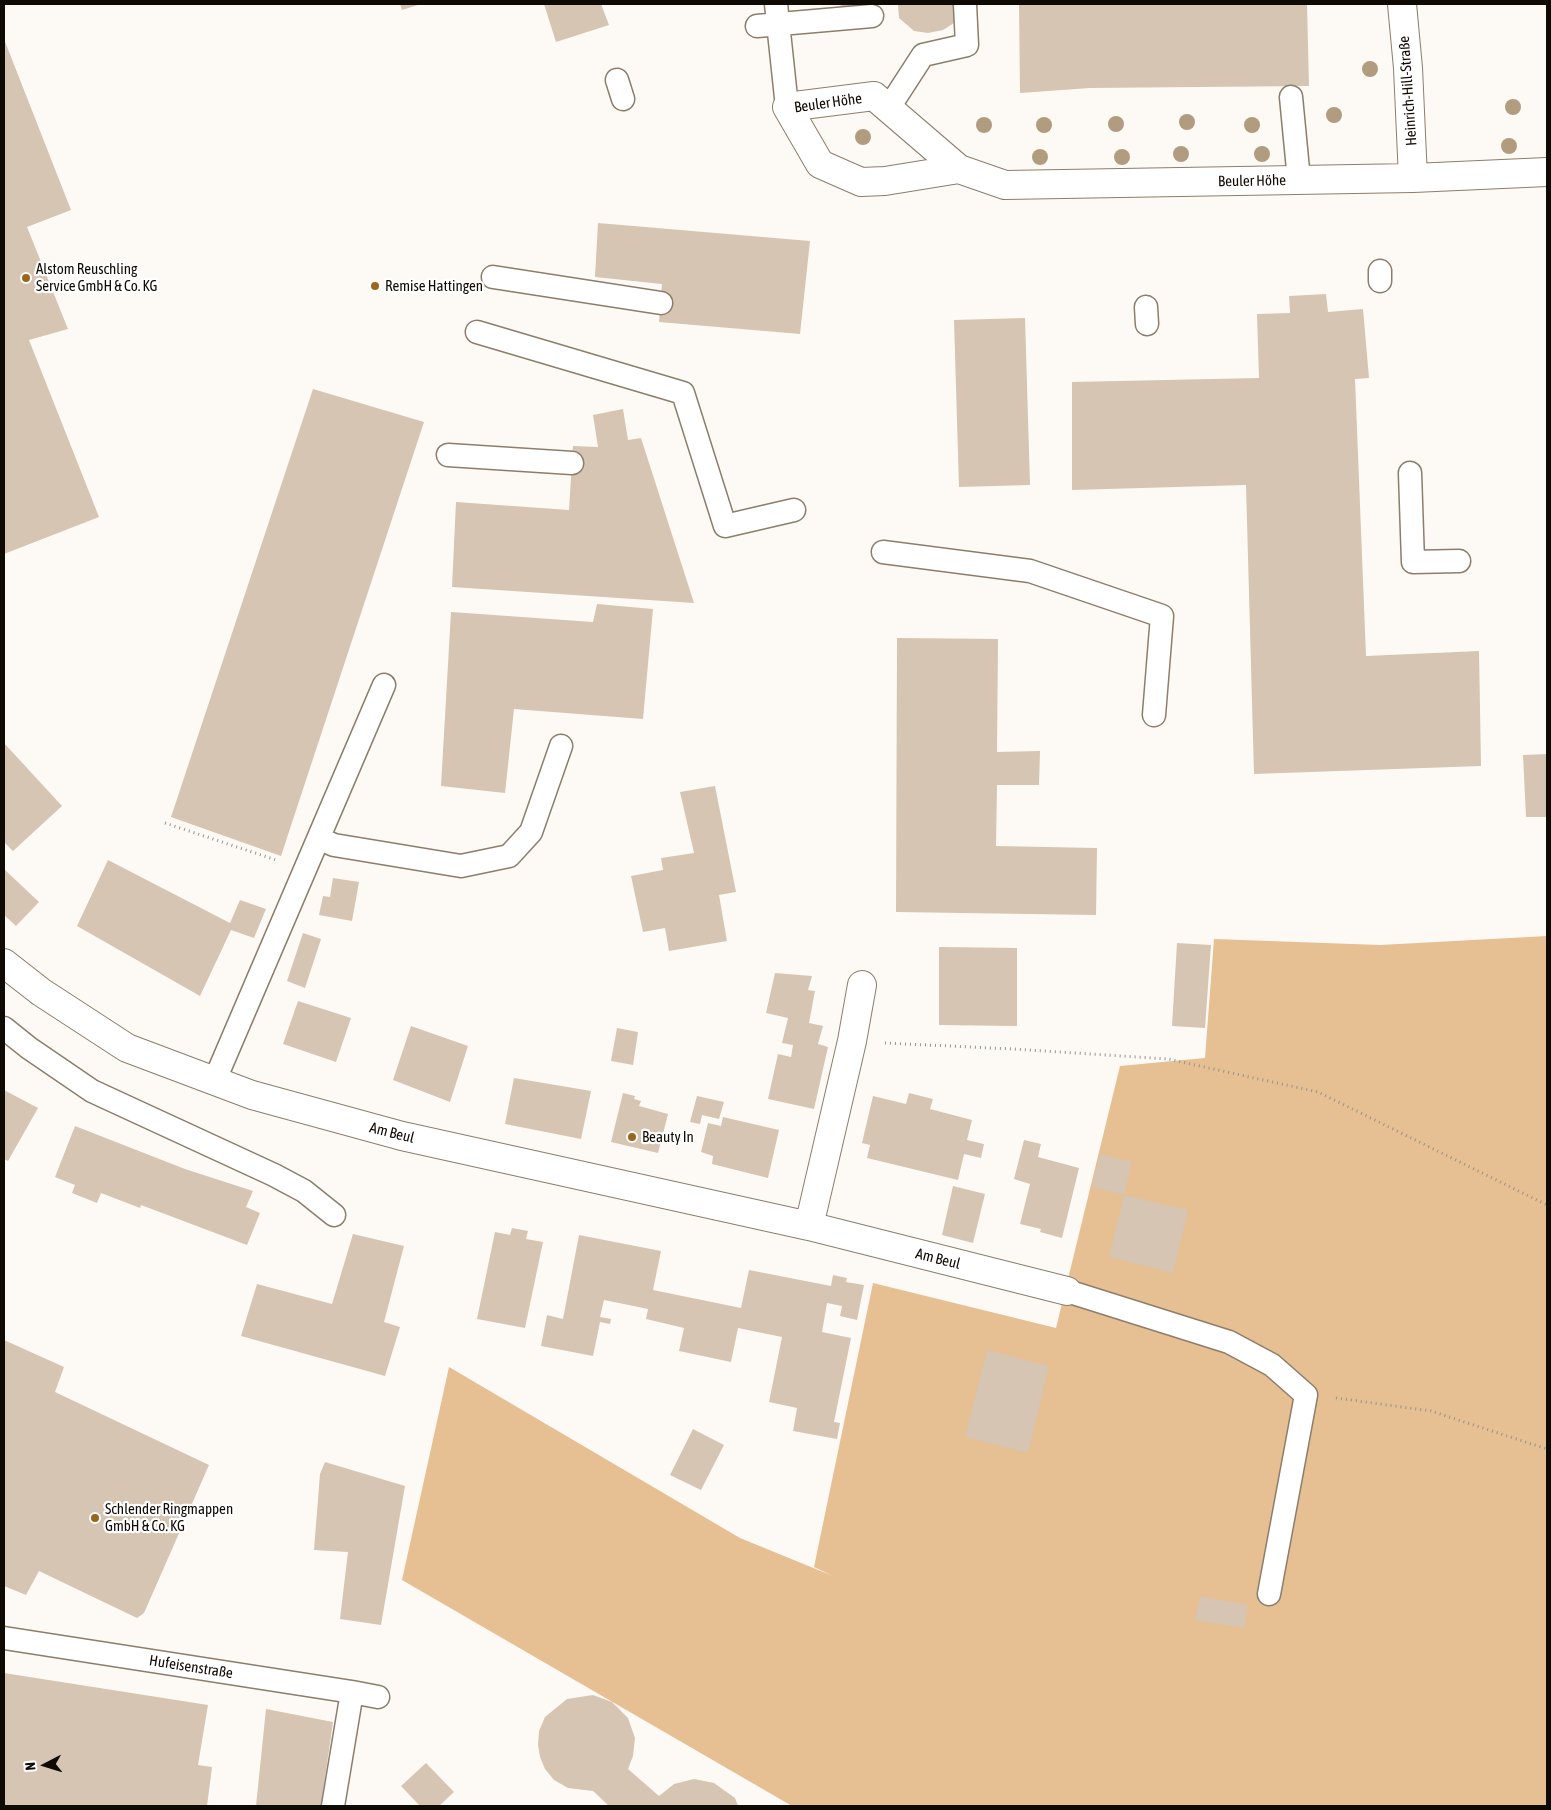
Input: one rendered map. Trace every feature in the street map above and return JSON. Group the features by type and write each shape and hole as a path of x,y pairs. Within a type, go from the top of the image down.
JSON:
{"street":[{"name":"Heinrich-Hill-Straße","path":"1402,4 1408,68 1413,178"},
{"name":"Beuler Höhe","path":"959,169 885,181 861,182 820,164 787,108 874,96 959,169 1005,185 1413,178 1547,172"},
{"name":"Am Beul","path":"4,963 41,992 127,1048 252,1096 402,1136 809,1226 1067,1291"},
{"path":"809,1226 852,1041 862,985"}],"lane":[{"path":"888,109 923,55 967,45 965,4"},
{"path":"787,108 770,18 820,26 872,16"},
{"path":"1291,96 1299,180"},
{"path":"493,277 660,303"},
{"path":"477,332 683,393 725,526 794,510"},
{"path":"448,455 572,463"},
{"path":"1410,472 1413,562 1459,561"},
{"path":"883,552 1030,570 1162,616 1154,715"},
{"path":"214,1082 320,839 384,686"},
{"path":"320,839 334,845 461,866 509,856 531,832 561,746"},
{"path":"4,1028 29,1048 92,1091 274,1175 304,1191 334,1214"},
{"path":"1067,1291 1229,1342 1272,1365 1306,1395 1268,1594"},
{"name":"Hufeisenstraße","path":"4,1638 378,1697"},
{"path":"333,1806 352,1692"}],"path":[{"path":"165,823 270,858"},
{"path":"852,1041 1168,1059 1318,1092 1547,1205"},
{"path":"1306,1395 1431,1411 1547,1449"}],"shaded area":[{"path":"1547,936 1547,1806 792,1806 402,1580 449,1367 740,1538 833,1576 814,1567 873,1283 1056,1328 1120,1066 1205,1058 1214,939 1380,945"}],"building":[{"path":"400,4 421,4 402,10"},
{"path":"544,4 601,4 609,25 556,42"},
{"path":"836,4 857,4 853,7 845,7"},
{"path":"898,4 960,4 961,10 954,23 943,30 928,33 914,31 899,18"},
{"path":"1019,4 1307,4 1309,86 1090,88 1020,93"},
{"name":"Alstom Reuschling Service GmbH & Co. KG","path":"4,39 71,210 27,227 68,329 29,340 99,517 4,554"},
{"path":"598,223 810,241 800,334 659,322 662,284 595,277"},
{"path":"1326,294 1328,312 1363,309 1369,378 1355,379 1366,656 1479,651 1481,766 1254,774 1246,485 1072,490 1072,382 1259,378 1257,314 1290,313 1289,296"},
{"path":"1025,318 1030,485 959,487 954,320"},
{"path":"313,389 424,422 281,856 171,817"},
{"path":"623,409 628,440 641,438 694,603 452,587 456,502 569,510 573,446 598,447 593,415"},
{"path":"597,604 653,609 643,719 514,709 505,793 441,786 451,612 593,622"},
{"path":"897,638 998,639 997,752 1040,751 1039,785 997,785 996,846 1097,848 1096,915 896,912"},
{"path":"4,743 62,806 13,851 4,842"},
{"path":"1547,754 1547,817 1526,817 1523,755"},
{"path":"715,786 736,892 719,895 727,941 669,951 665,928 643,932 631,876 663,870 661,858 694,853 680,792"},
{"path":"108,860 230,923 240,900 266,909 254,938 231,930 200,996 77,926"},
{"path":"4,869 39,902 16,926 4,915"},
{"path":"333,878 359,882 352,921 319,915 323,896 330,897"},
{"path":"303,933 321,939 305,988 287,981"},
{"path":"1177,943 1211,945 1205,1028 1172,1026"},
{"path":"939,947 1017,948 1017,1026 939,1025"},
{"path":"775,973 812,976 808,990 815,991 809,1023 823,1026 818,1044 828,1047 814,1109 768,1099 778,1054 791,1057 793,1045 782,1043 788,1018 766,1013"},
{"path":"298,1001 351,1018 336,1062 283,1044"},
{"path":"411,1026 468,1046 450,1102 393,1080"},
{"path":"617,1028 638,1032 633,1065 611,1061"},
{"path":"514,1078 591,1091 581,1139 505,1124"},
{"path":"4,1090 38,1108 8,1161 4,1159"},
{"path":"623,1093 635,1096 634,1099 641,1101 639,1106 668,1114 658,1153 611,1142"},
{"path":"909,1093 933,1099 930,1109 972,1120 967,1140 984,1144 981,1158 964,1154 958,1180 867,1158 870,1145 862,1143 873,1096 906,1104"},
{"path":"697,1096 724,1102 719,1119 702,1115 700,1124 690,1122"},
{"path":"723,1117 779,1130 768,1178 712,1164 713,1156 701,1152 708,1123 721,1126"},
{"path":"75,1126 185,1169 253,1191 246,1207 260,1213 247,1245 141,1205 140,1208 101,1193 97,1203 72,1193 75,1185 55,1177"},
{"path":"1024,1140 1041,1144 1038,1157 1079,1168 1062,1238 1040,1232 1041,1229 1020,1224 1030,1184 1014,1179"},
{"path":"1100,1154 1132,1162 1124,1195 1092,1187"},
{"path":"953,1186 985,1194 973,1243 942,1235"},
{"path":"1124,1195 1188,1210 1173,1273 1109,1257"},
{"path":"512,1228 528,1231 526,1239 543,1242 525,1328 477,1319 495,1232 510,1235"},
{"path":"353,1234 404,1246 384,1322 400,1327 385,1376 241,1336 257,1284 332,1304"},
{"path":"579,1235 661,1251 653,1290 741,1308 749,1270 831,1286 833,1275 847,1278 846,1282 864,1285 857,1320 840,1316 842,1306 827,1303 822,1332 851,1338 834,1422 840,1423 837,1439 793,1431 797,1408 769,1402 782,1337 738,1328 731,1362 679,1351 684,1328 646,1319 648,1309 604,1300 600,1317 611,1319 610,1324 600,1322 593,1356 541,1346 547,1315 563,1319"},
{"name":"Schlender Ringmappen GmbH & Co. KG","path":"4,1340 64,1367 55,1392 209,1465 144,1613 137,1618 39,1571 26,1595 4,1586"},
{"path":"987,1350 1049,1366 1028,1453 965,1437"},
{"path":"693,1429 724,1445 701,1490 670,1475"},
{"path":"325,1462 405,1486 381,1625 340,1619 348,1552 314,1550 320,1474"},
{"path":"1200,1596 1248,1605 1244,1628 1195,1620"},
{"path":"4,1673 208,1705 198,1765 212,1767 207,1806 4,1806"},
{"path":"593,1695 612,1702 628,1718 635,1738 633,1756 628,1769 659,1796 674,1784 694,1779 714,1783 735,1798 738,1806 609,1806 593,1791 568,1788 554,1780 545,1769 538,1745 539,1731 545,1717 567,1699"},
{"path":"266,1709 333,1722 321,1806 256,1806"},
{"path":"426,1763 454,1792 439,1806 420,1806 401,1786"}],"place":[{"name":"Alstom Reuschling Service GmbH & Co. KG","path":"26,278"},
{"name":"Remise Hattingen","path":"375,286"},
{"name":"Beauty In","path":"632,1137"},
{"name":"Schlender Ringmappen GmbH & Co. KG","path":"95,1518"}]}
